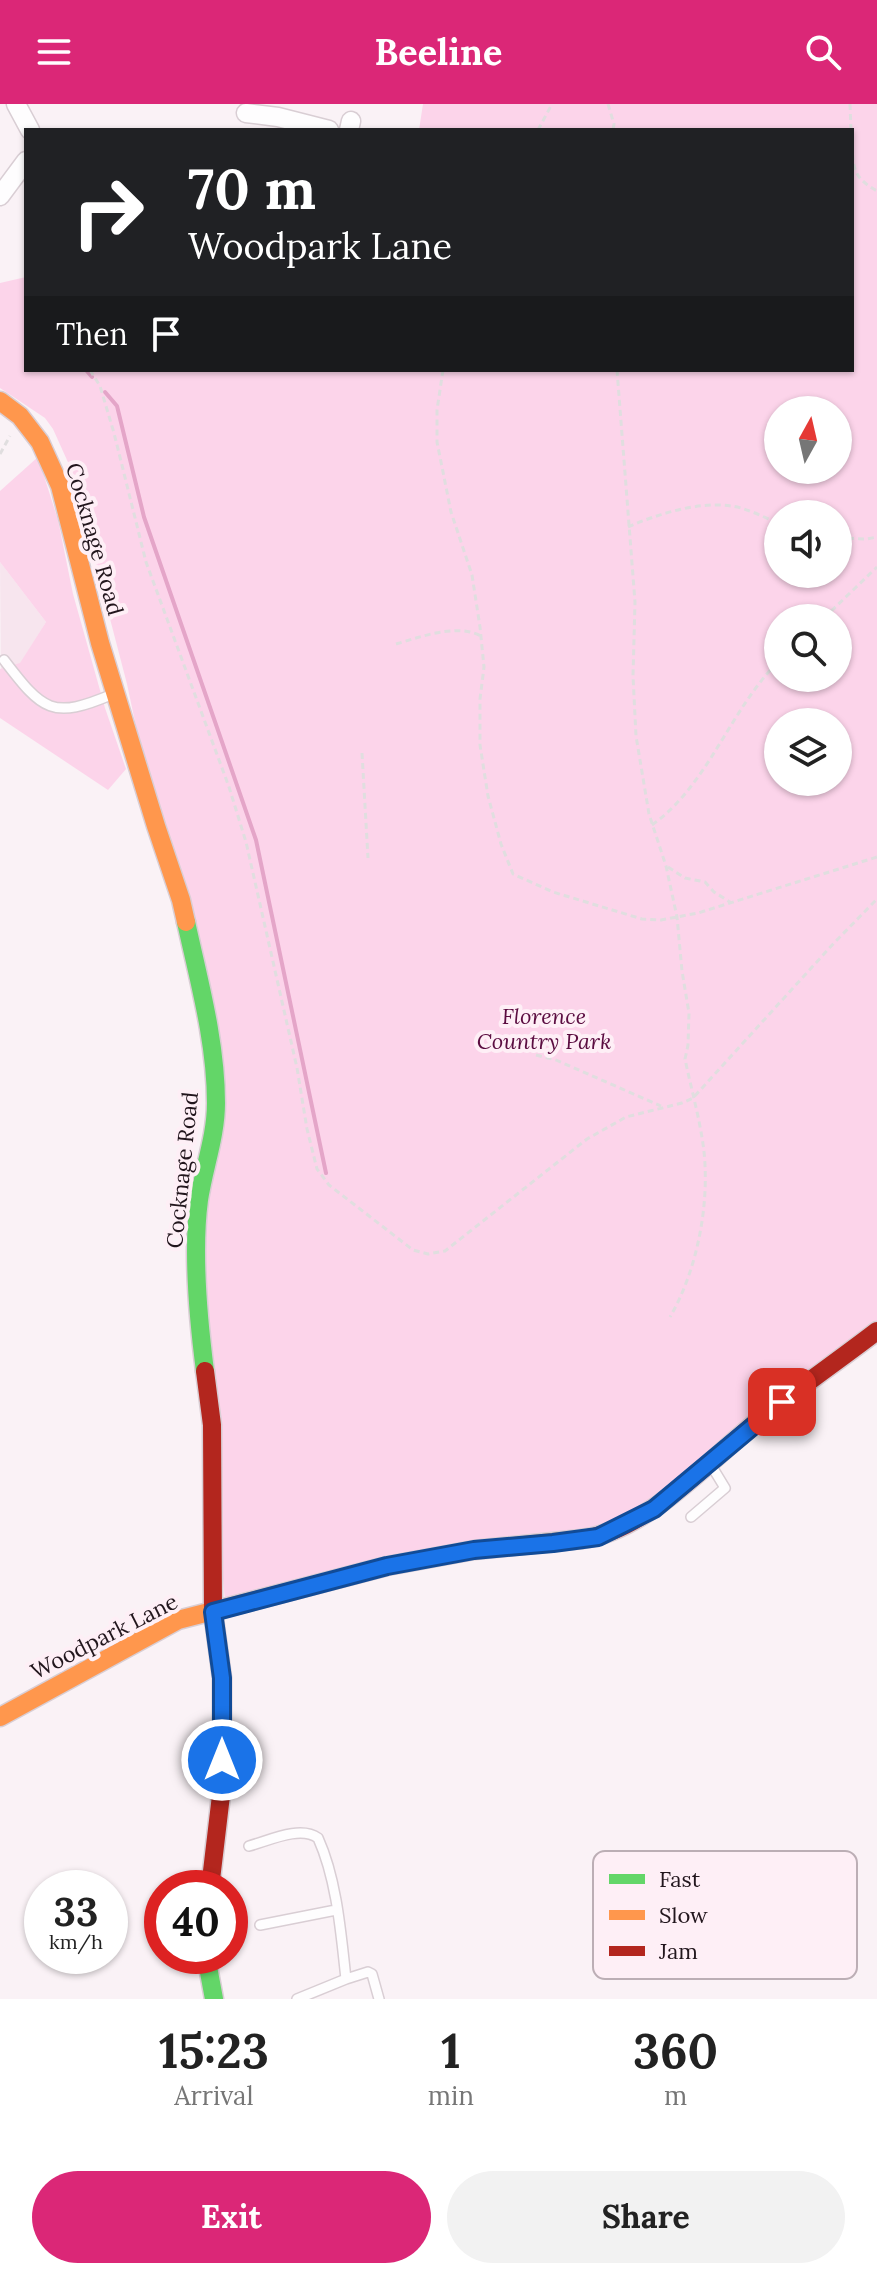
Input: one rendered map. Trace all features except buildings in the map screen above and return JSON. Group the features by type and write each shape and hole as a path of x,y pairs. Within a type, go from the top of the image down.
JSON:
{"street":[{"path":"16,104 29,128"},
{"path":"246,116 278,117 321,128"},
{"path":"0,196 24,164"},
{"name":"Cocknage Road","path":"0,401 20,416 40,442 60,486 100,643 181,900 210,1033 216,1104 210,1152 199,1200 196,1274 212,1425 213,1612 222,1678 222,1787 212,1870"},
{"name":"Woodpark Lane","path":"0,1717 178,1620 387,1566 474,1550 598,1537 654,1509 760,1419 877,1331"},
{"path":"209,1974 214,1999"}],"lane":[{"path":"4,660 23,684 50,707 72,709 115,693"},
{"path":"691,1517 725,1488 709,1462"},
{"path":"249,1846 295,1833 314,1835 326,1859 346,1979"},
{"path":"260,1925 336,1910"},
{"path":"297,1999 368,1972 375,1978 379,1999"}],"path":[{"path":"539,128 552,104"},
{"path":"608,104 613,128"},
{"path":"850,104 851,128"},
{"path":"854,170 863,183 877,191"},
{"path":"91,372 100,386 114,433 146,562 229,787 246,842 317,1169 329,1185 413,1250 428,1254 445,1251 587,1139 626,1117 693,1098 877,899"},
{"path":"443,372 437,410 437,442 451,512 472,575 484,667 480,745 488,796 513,874 553,892 642,919 661,920 877,857"},
{"path":"617,372 635,602 633,676 636,736 652,825 666,866 677,917 690,1030 685,1059 703,1145 706,1195 702,1226 680,1300 670,1317"},
{"path":"628,527 662,514 719,505 733,506 764,518"},
{"path":"852,538 877,537"},
{"path":"839,604 877,567"},
{"path":"396,644 455,630 468,630 481,636"},
{"path":"652,825 671,811 690,789 764,680"},
{"path":"362,753 368,858"},
{"path":"666,866 685,878 705,882 730,902"},
{"path":"536,1055 556,1060 664,1107"}],"shaded area":[{"path":"0,562 46,622 20,664 1,670"}],"green space":[{"name":"Florence Country Park","path":"423,104 877,104 877,1331 598,1537 225,1601 196,1274 216,1104 127,684 71,469 45,418 0,388 0,283 24,277 24,372 854,372 854,128 419,128"},
{"path":"38,457 58,520 73,594 105,708 126,769 108,790 0,718 0,669 20,663 46,622 0,562 0,491"}],"waterway":[{"path":"88,372 92,377"},
{"path":"105,392 117,406 144,517 256,840 326,1173"}],"traffic: fast":[{"path":"186,922 206,1012 216,1103 199,1200 196,1241 198,1307 205,1371"},
{"path":"209,1974 214,1999"}],"traffic: slow":[{"path":"0,401 20,416 40,442 60,486 100,643 186,922"},
{"path":"0,1717 178,1620 387,1566 474,1550 582,1539"}],"traffic: jam":[{"path":"582,1539 630,1523 676,1492 773,1409 877,1331"},
{"path":"205,1371 212,1425 213,1612 222,1678 222,1787 212,1870"}],"route":[{"path":"222,1760 222,1678 213,1612 387,1566 474,1550 598,1537 654,1509 782,1402"}]}
